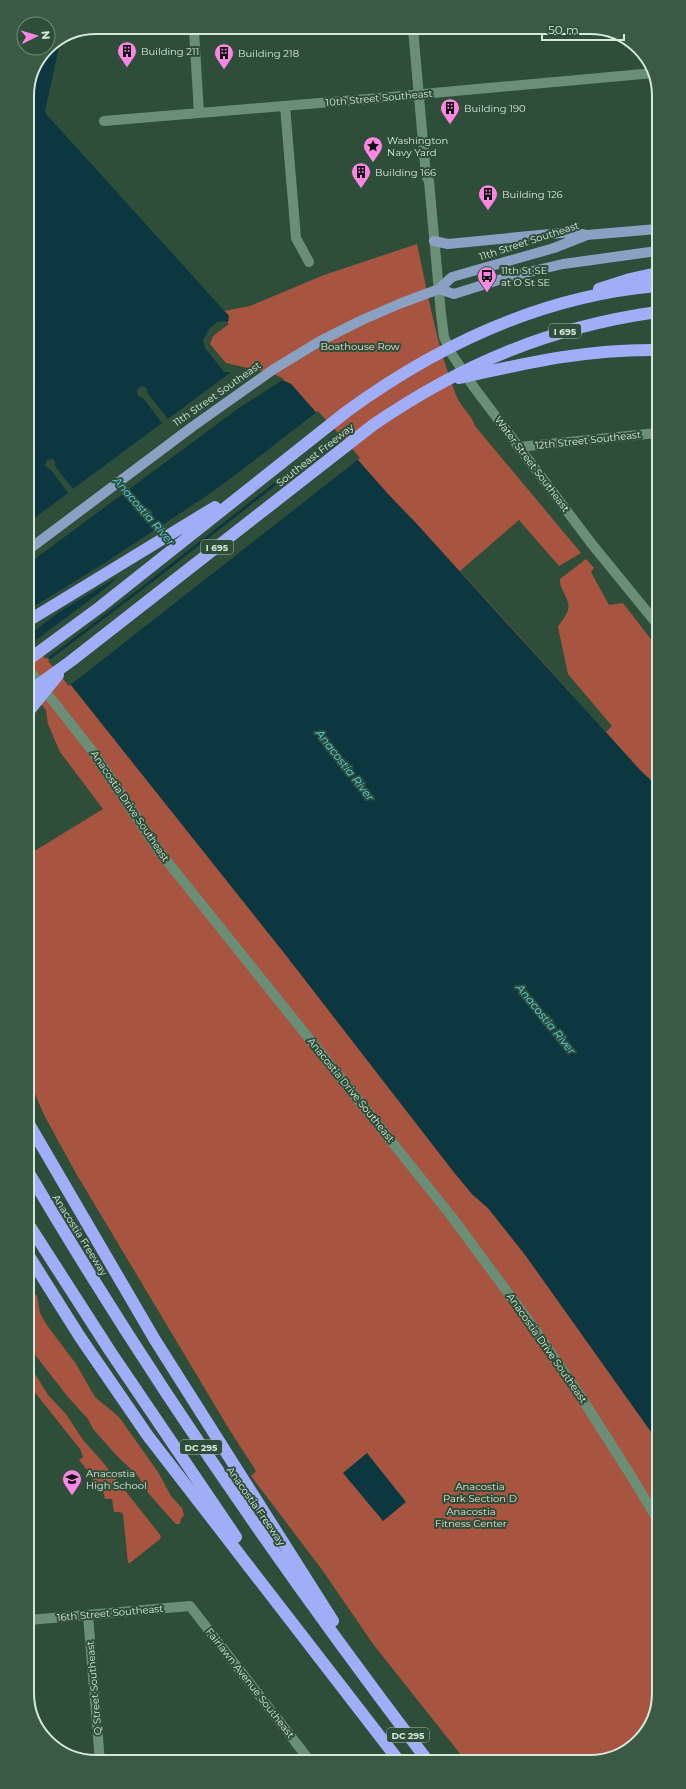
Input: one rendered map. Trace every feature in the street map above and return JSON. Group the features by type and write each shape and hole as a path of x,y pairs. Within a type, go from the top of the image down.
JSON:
{"highway":[{"path":"572,301 613,284 652,274"},
{"name":"Southeast Freeway","path":"34,656 100,607 346,412 382,386 429,357 466,338 514,319 572,301 611,292 652,287"},
{"name":"I 695","path":"480,368 508,350 566,331 625,317 652,313"},
{"path":"480,368 583,353 622,350 652,350"},
{"name":"Southeast Freeway","path":"34,688 71,661 363,433 403,404 442,381 480,368"},
{"path":"34,617 256,482"},
{"path":"34,705 71,661"},
{"path":"34,1133 154,1340 389,1710"},
{"name":"Anacostia Freeway","path":"34,1182 106,1300 193,1434 288,1572 423,1755"},
{"path":"34,1233 118,1364 310,1648"},
{"name":"DC 295","path":"34,1264 80,1337 148,1436 310,1648 395,1755"}],"main road":[{"name":"11th Street Southeast","path":"34,546 219,407 264,376 320,342 387,309 439,289 452,277 554,248 587,235 652,229"},
{"path":"434,241 448,244 571,232 587,235"},
{"path":"439,289 454,294 508,277 562,264 652,252"}],"street":[{"path":"194,34 199,113"},
{"name":"Water Street Southeast","path":"413,34 426,176 429,180 442,327 451,353 473,386 591,543 652,618"},
{"name":"10th Street Southeast","path":"104,121 648,75"},
{"path":"285,106 296,238 309,262"},
{"name":"12th Street Southeast","path":"519,447 652,434"},
{"name":"Anacostia Drive Southeast","path":"34,677 93,752 159,851 462,1229 531,1324 581,1397 652,1510"},
{"name":"16th Street Southeast","path":"34,1620 190,1606"},
{"name":"Fairlawn Avenue Southeast","path":"190,1606 305,1755"},
{"name":"Q Street Southeast","path":"88,1615 99,1755"}],"green space":[{"name":"Boathouse Row","path":"417,244 438,340 449,377 460,403 471,417 475,426 581,553 559,566 519,520 460,571 590,714 387,493 291,384 273,376 225,365 208,345 211,335 229,316 224,311 250,306 324,275"},
{"path":"586,559 594,568 591,572 609,605 623,603 652,641 652,782 644,775 606,732 612,726 568,674 558,627 568,610 568,602 561,587 560,579"},
{"name":"Anacostia Park Section D","path":"34,641 71,685 285,954 453,1171 472,1194 488,1208 526,1256 652,1433 652,1693 649,1713 644,1724 625,1745 606,1753 590,1755 461,1755 373,1644 323,1571 251,1476 256,1471 229,1429 77,1175 44,1115 34,1092 34,851 103,809 60,752 48,724 46,710 34,695"},
{"path":"34,1293 37,1296 40,1313 46,1324 76,1364 95,1397 119,1417 158,1472 171,1496 182,1508 184,1515 180,1524 176,1524 149,1494 138,1476 119,1458 93,1429 88,1419 68,1397 34,1353"},
{"path":"34,1372 48,1395 66,1414 83,1440 101,1460 161,1536 160,1539 130,1563 128,1563 123,1514 120,1512 114,1512 112,1499 105,1499 102,1487 94,1485 92,1476 79,1460 83,1457 80,1449 34,1391"}],"water":[{"name":"Anacostia River","path":"59,46 45,111 46,114 229,316 228,322 211,335 208,345 225,365 273,376 291,384 387,493 652,781 652,1433 526,1256 488,1208 472,1194 453,1171 285,954 71,685 34,641 34,92 40,68 49,56 56,56 56,48"},
{"path":"367,1453 406,1502 383,1521 343,1473"}],"pier":[{"path":"225,321 229,324 213,336 210,344 226,363 274,374 284,379 236,410 34,560 34,518 68,493 51,470 46,467 45,465 47,460 52,459 55,461 55,466 73,489 162,423 143,398 138,396 137,390 139,388 142,386 147,388 148,394 168,419 231,372 224,372 205,348 203,340 209,329 217,322"},
{"path":"318,411 338,433 144,585 46,659 34,645 34,642 102,591 119,576 59,612 34,631 34,606 103,564 202,499"},
{"path":"340,435 360,458 69,686 48,661 146,587"}],"place":[{"name":"Building 211","path":"127,68"},
{"name":"Building 218","path":"224,70"},
{"name":"Building 190","path":"450,125"},
{"name":"Washington Navy Yard","path":"373,163"},
{"name":"Building 166","path":"361,189"},
{"name":"Building 126","path":"488,211"},
{"name":"11th St SE at O St SE","path":"487,293"},
{"name":"Anacostia High School","path":"72,1496"}],"park label":[{"name":"Anacostia Fitness Center","path":"471,1516"}]}
